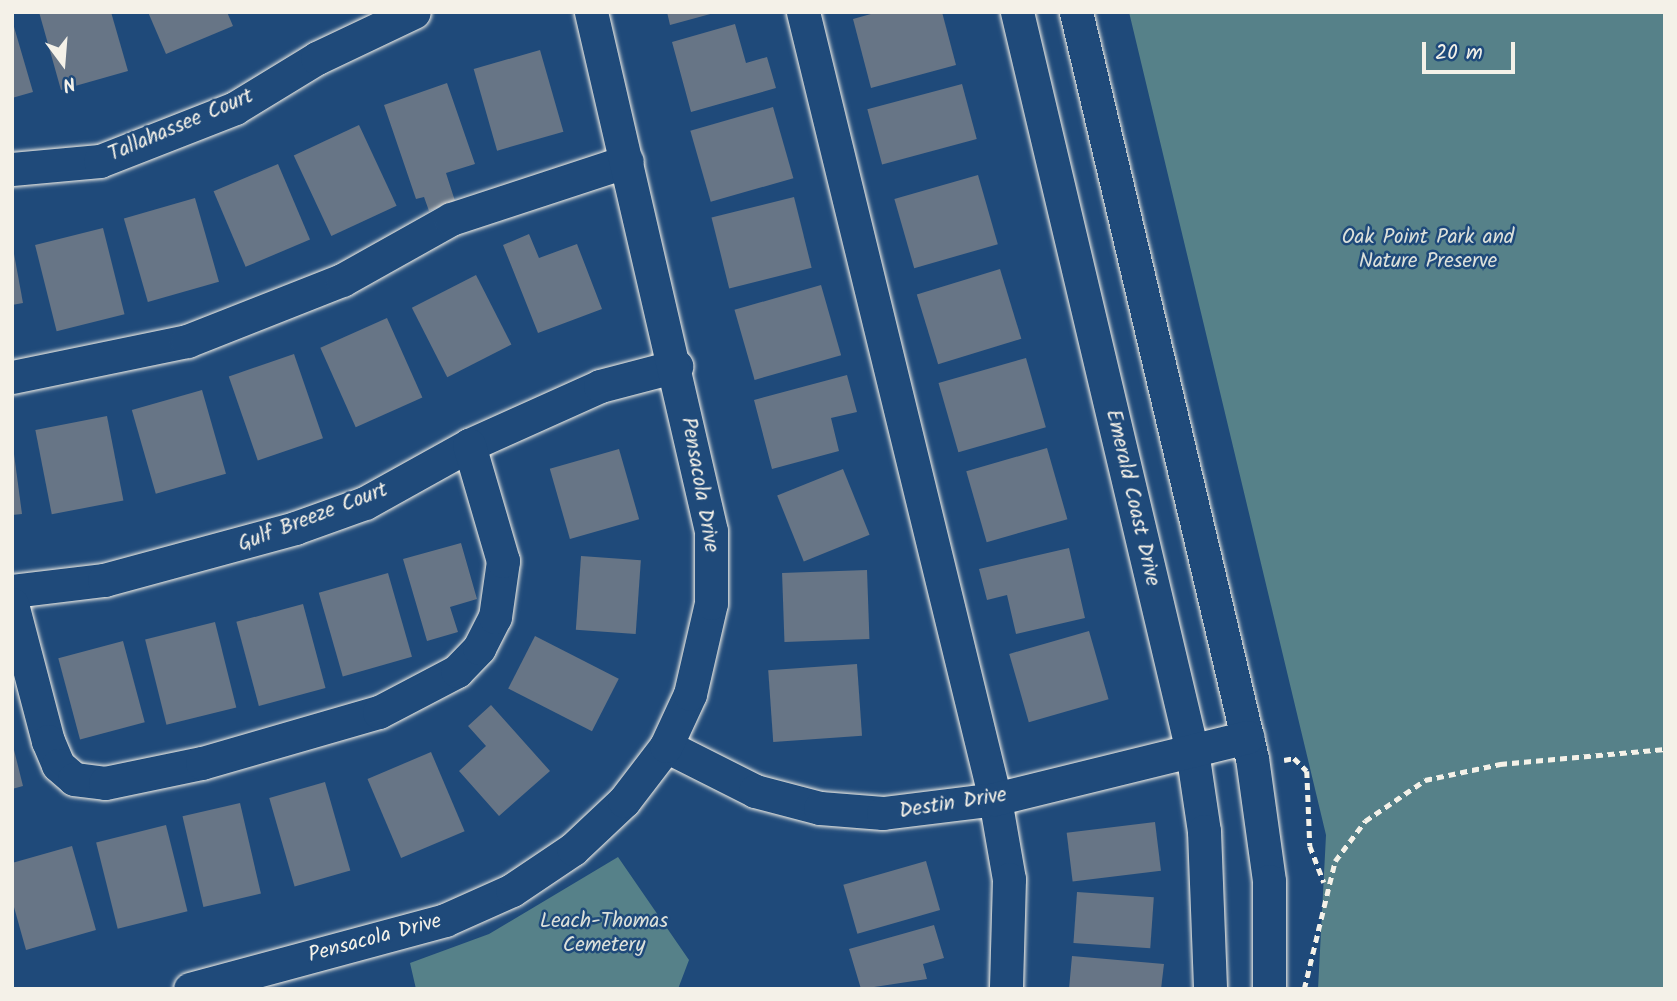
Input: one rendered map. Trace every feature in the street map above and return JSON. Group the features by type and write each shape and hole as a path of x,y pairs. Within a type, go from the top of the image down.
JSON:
{"street":[{"name":"Tallahassee Court","path":"12,169 100,161 235,108 317,58 414,12"},
{"name":"Pensacola Drive","path":"190,989 445,920 512,890 599,827 666,746 699,667 713,568 676,366 591,12"},
{"path":"803,12 995,799 1009,879 1006,989"},
{"name":"Emerald Coast Drive","path":"1017,12 1192,751 1205,845 1210,989"},
{"path":"1076,12 1247,737 1269,881 1269,989"},
{"path":"12,377 187,341 342,280 452,219 627,161"},
{"name":"Gulf Breeze Court","path":"12,591 104,580 223,552 365,503 469,445 600,386 676,366"},
{"path":"12,604 48,741 58,765 74,779 105,783 202,763 379,712 457,671 479,648 495,617 503,561 469,445"},
{"name":"Destin Drive","path":"666,746 745,787 820,808 916,812 995,799 1247,737"}],"path":[{"path":"1304,989 1335,861 1365,821 1424,780 1500,764 1665,748"}],"green space":[{"name":"Oak Point Park and Nature Preserve","path":"1129,12 1665,12 1665,989 1318,989 1326,835"},
{"name":"Leach-Thomas Cemetery","path":"618,857 689,960 678,989 416,989 410,963 489,934"}],"building":[{"path":"39,12 111,12 128,71 61,90"},
{"path":"148,12 227,12 233,26 166,54"},
{"path":"667,12 714,12 714,13 670,25"},
{"path":"878,12 942,12 956,65 871,88 853,19"},
{"path":"12,20 33,92 12,98"},
{"path":"735,24 746,63 767,57 776,88 691,112 672,42"},
{"path":"540,50 563,132 497,151 474,69"},
{"path":"447,83 475,164 446,173 455,201 429,211 424,197 416,199 384,105"},
{"path":"962,84 977,139 882,164 867,109"},
{"path":"773,107 793,178 711,202 690,131"},
{"path":"359,125 397,206 331,236 294,155"},
{"path":"278,164 310,239 246,267 214,191"},
{"path":"978,175 998,244 914,268 894,199"},
{"path":"794,197 812,268 729,288 712,218"},
{"path":"195,198 219,282 148,302 124,218"},
{"path":"103,228 125,314 57,331 35,245"},
{"path":"529,234 539,258 577,244 602,309 538,333 503,245"},
{"path":"12,243 23,303 12,305"},
{"path":"1000,269 1021,339 938,364 917,294"},
{"path":"476,275 511,344 447,377 412,308"},
{"path":"821,285 841,355 755,380 734,310"},
{"path":"387,318 422,397 356,427 320,348"},
{"path":"294,354 323,438 258,461 229,376"},
{"path":"1026,358 1046,427 958,452 939,383"},
{"path":"847,375 857,412 831,418 839,451 772,469 754,400"},
{"path":"202,390 226,474 156,494 132,410"},
{"path":"107,416 123,500 52,514 35,430"},
{"path":"1047,448 1067,519 987,542 966,471"},
{"path":"619,449 639,519 570,539 550,469"},
{"path":"14,454 22,514 12,515 12,455"},
{"path":"843,469 870,535 804,561 777,496"},
{"path":"461,543 477,599 450,607 458,632 427,641 403,559"},
{"path":"1069,548 1085,618 1016,634 1007,595 987,600 979,569"},
{"path":"581,556 641,560 636,634 576,630"},
{"path":"867,570 869,639 784,642 782,573"},
{"path":"388,573 412,657 343,676 319,593"},
{"path":"303,604 326,688 259,706 236,622"},
{"path":"215,622 236,707 166,725 145,639"},
{"path":"1089,631 1109,699 1029,722 1009,654"},
{"path":"535,636 619,679 592,731 508,689"},
{"path":"123,641 145,722 80,739 58,658"},
{"path":"857,664 862,736 773,742 768,670"},
{"path":"491,705 550,771 499,816 459,771 486,746 468,726"},
{"path":"12,742 23,786 12,789"},
{"path":"431,752 465,831 401,858 367,779"},
{"path":"325,782 350,870 295,886 269,798"},
{"path":"240,803 261,894 203,907 183,816"},
{"path":"1155,822 1161,871 1073,881 1067,833"},
{"path":"166,825 188,911 118,929 96,842"},
{"path":"72,846 96,930 26,950 12,900 12,863"},
{"path":"926,861 940,910 857,934 843,885"},
{"path":"1077,892 1154,897 1150,948 1073,943"},
{"path":"934,925 944,958 923,964 927,979 861,989 849,949"},
{"path":"1072,956 1164,964 1161,989 1069,989"}]}
